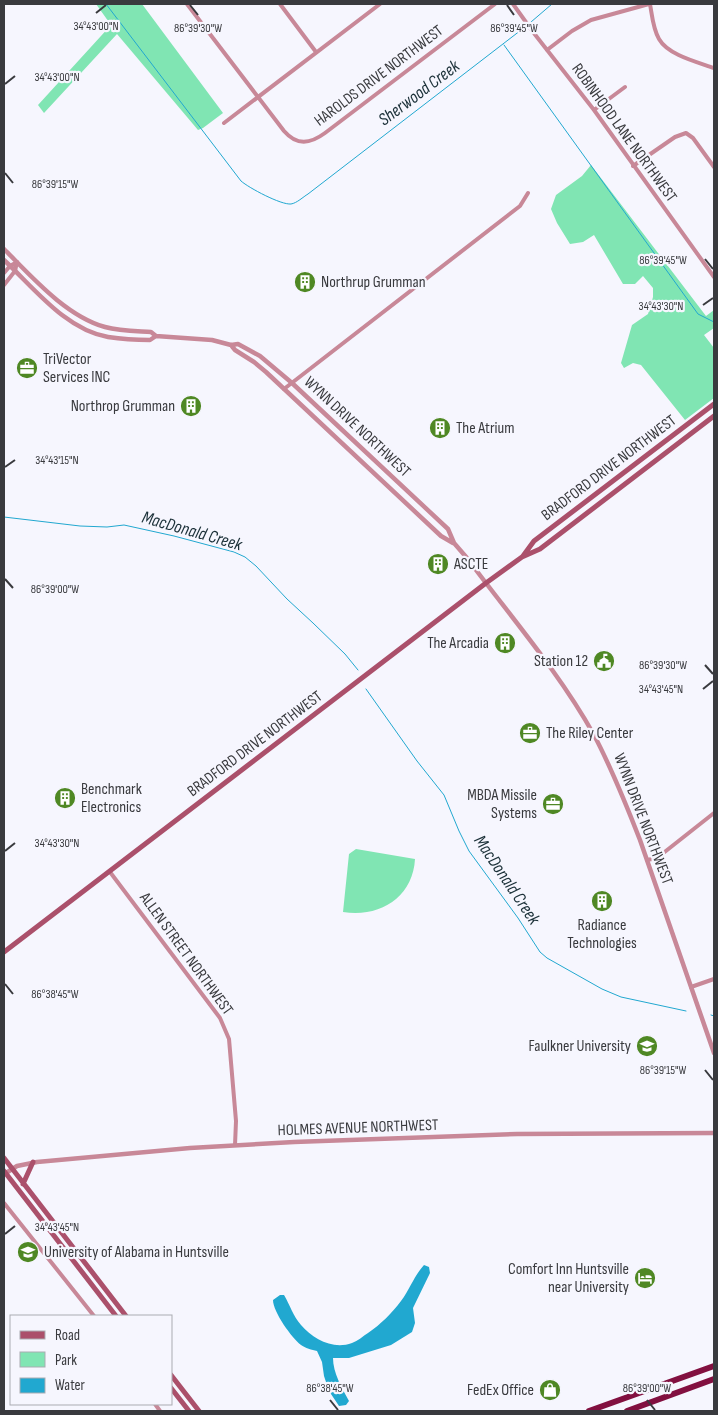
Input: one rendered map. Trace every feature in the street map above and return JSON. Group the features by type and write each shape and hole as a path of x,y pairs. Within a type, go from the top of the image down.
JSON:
{"highway":[{"path":"589,1411 714,1366"},
{"path":"627,1411 714,1380"}],"main road":[{"name":"BRADFORD DRIVE NORTHWEST","path":"4,952 522,556 534,541 714,404"},
{"name":"BRADFORD DRIVE NORTHWEST","path":"522,556 540,549 714,416"},
{"path":"4,1158 125,1315"},
{"path":"23,1184 33,1162"},
{"path":"5,1172 115,1315"},
{"path":"172,1376 199,1411"},
{"path":"172,1389 189,1411"}],"street":[{"name":"HAROLDS DRIVE NORTHWEST","path":"187,4 284,131 291,138 299,142 312,141 325,133 495,4"},
{"path":"280,4 316,52"},
{"path":"224,123 380,4"},
{"name":"ROBINHOOD LANE NORTHWEST","path":"513,4 594,110 714,277"},
{"path":"547,50 586,22 604,15 649,4 659,39 667,48 674,53 714,68"},
{"path":"594,110 625,87"},
{"path":"633,166 675,137 686,133 693,138 714,167"},
{"path":"284,388 520,206 528,193"},
{"name":"WYNN DRIVE NORTHWEST","path":"4,249 61,303 76,314 103,326 124,331 151,332 156,336 212,340 231,345 238,344 260,356 292,382 448,529 454,543 486,583 578,709 607,760 647,860 714,1053"},
{"name":"WYNN DRIVE NORTHWEST","path":"4,260 62,315 80,327 108,337 150,340 156,336"},
{"path":"4,274 10,266 17,262"},
{"path":"4,285 16,271 17,262"},
{"name":"WYNN DRIVE NORTHWEST","path":"231,345 284,388 441,536 454,543"},
{"path":"647,860 657,858 714,813"},
{"name":"ALLEN STREET NORTHWEST","path":"110,872 220,1018 229,1039 236,1121 235,1145"},
{"path":"691,987 714,979"},
{"name":"HOLMES AVENUE NORTHWEST","path":"5,1172 33,1162 235,1145 526,1134 714,1133"},
{"path":"4,1203 93,1315"}],"green space":[{"path":"96,4 142,4 223,113 198,130 117,34 44,113 38,105 111,25"},
{"path":"591,165 706,316 714,310 714,328 704,335 714,348 714,398 685,420 641,365 633,363 624,368 621,363 632,325 648,314 653,297 653,288 643,276 635,284 623,284 594,235 583,242 570,244 551,209 556,195 582,176"},
{"path":"356,849 415,859 413,872 401,894 382,908 370,912 343,912 349,854"}],"water":[{"path":"424,1265 429,1267 430,1273 413,1308 415,1323 412,1332 391,1345 349,1358 333,1358 336,1375 349,1401 346,1405 339,1406 329,1391 322,1362 317,1351 297,1342 279,1318 273,1300 280,1295 284,1295 298,1322 311,1335 324,1342 345,1345 358,1340 373,1330 394,1310"}],"waterway":[{"name":"Sherwood Creek","path":"106,4 241,181 265,196 286,204 298,201 308,194 525,27"},
{"path":"531,22 552,4"},
{"name":"Sherwood Creek","path":"504,45 698,314 714,322"},
{"name":"MacDonald Creek","path":"4,517 80,526 107,527 124,525 234,552 245,557 256,566 287,599 345,654 358,670"},
{"name":"MacDonald Creek","path":"366,689 417,761 444,795 469,851 518,918 540,952 547,958 602,989 621,997 686,1011"}],"place":[{"name":"Northrup Grumman","path":"305,282"},
{"name":"TriVector Services INC","path":"27,368"},
{"name":"Northrop Grumman","path":"191,406"},
{"name":"The Atrium","path":"440,428"},
{"name":"ASCTE","path":"438,564"},
{"name":"The Arcadia","path":"505,643"},
{"name":"Station 12","path":"604,661"},
{"name":"The Riley Center","path":"530,733"},
{"name":"Benchmark Electronics","path":"65,798"},
{"name":"MBDA Missile Systems","path":"553,804"},
{"name":"Radiance Technologies","path":"602,901"},
{"name":"Faulkner University","path":"647,1046"},
{"name":"University of Alabama in Huntsville","path":"28,1252"},
{"name":"Comfort Inn Huntsville near University","path":"645,1278"},
{"name":"FedEx Office","path":"550,1390"}]}
